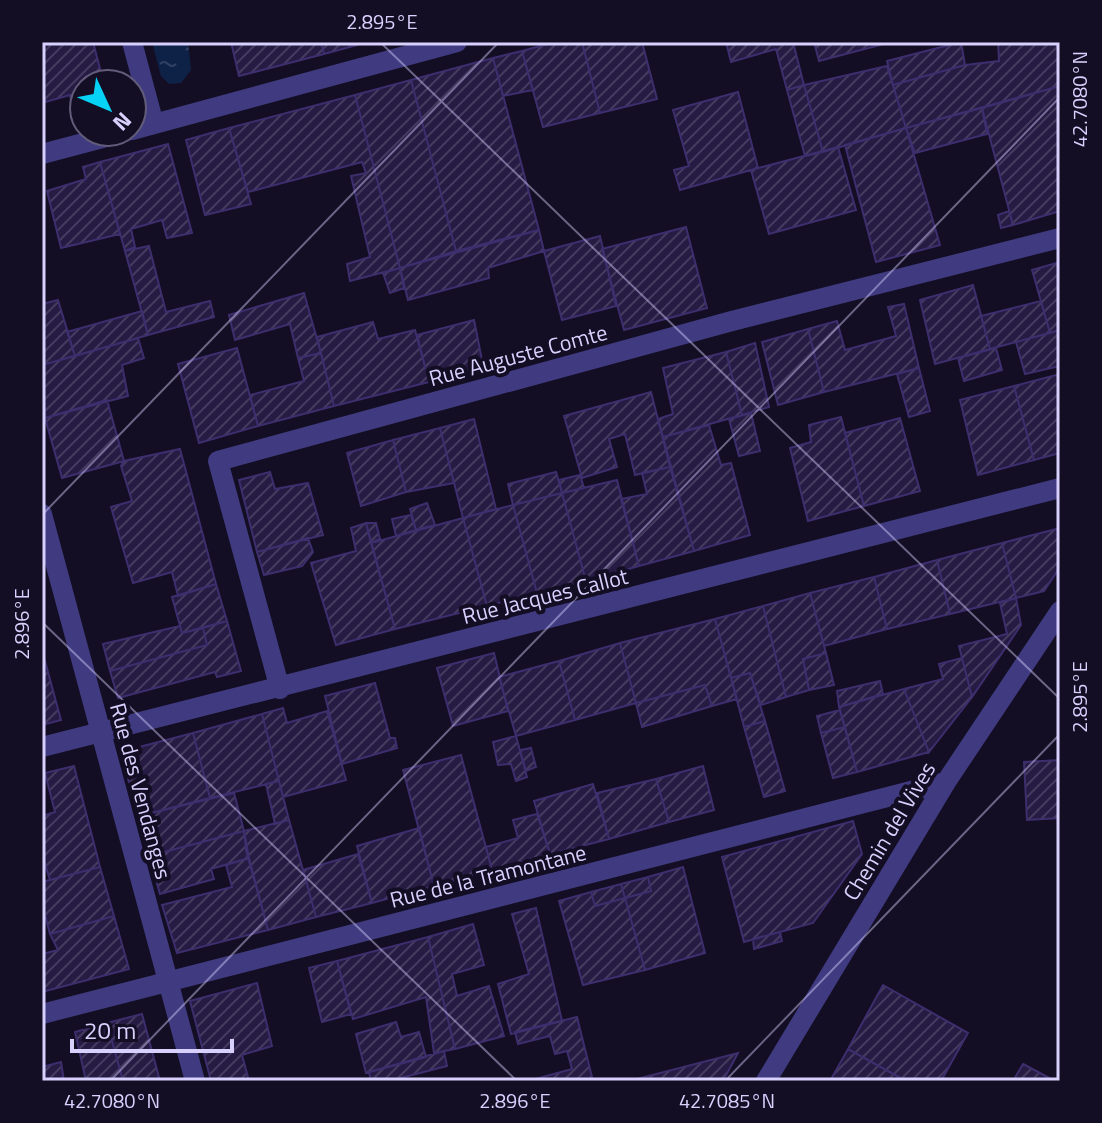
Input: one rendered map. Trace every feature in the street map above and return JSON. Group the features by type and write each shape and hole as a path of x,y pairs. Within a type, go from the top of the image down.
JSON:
{"street":[{"path":"132,42 154,124"},
{"path":"148,126 457,42"},
{"path":"42,154 68,147"},
{"name":"Rue Auguste Comte","path":"280,689 218,461 732,321 1060,238"},
{"name":"Rue Jacques Callot","path":"42,747 280,689 1060,488"},
{"name":"Rue des Vendanges","path":"42,514 195,1081"},
{"name":"Chemin del Vives","path":"766,1081 946,782 1060,611"},
{"name":"Rue de la Tramontane","path":"42,1014 946,782"}],"water":[{"path":"152,42 188,42 191,70 181,83 169,84 161,76"}],"building":[{"path":"42,42 93,42 100,68 68,68 68,96 42,103"},
{"path":"231,42 321,42 324,54 239,76"},
{"path":"321,42 356,42 357,45 324,54"},
{"path":"555,42 582,42 600,113 543,127 522,51"},
{"path":"582,42 642,42 657,99 600,113"},
{"path":"726,42 793,42 804,85 787,90 776,49 731,62"},
{"path":"814,42 884,42 884,44 819,61"},
{"path":"961,42 965,65 893,85 887,61"},
{"path":"998,42 1060,42 1060,86 906,128 893,85 965,65 999,61"},
{"path":"522,51 533,90 503,96 493,58"},
{"path":"493,58 539,230 456,251 411,80"},
{"path":"887,66 906,128 823,152 804,85"},
{"path":"411,80 456,251 400,268 355,95"},
{"path":"804,85 823,152 805,156 787,90"},
{"path":"1060,86 1060,211 1013,225 982,108"},
{"path":"738,92 758,168 680,190 674,170 689,166 673,110"},
{"path":"355,95 400,268 350,281 347,264 370,257 351,176 366,173 362,162 248,192 229,128"},
{"path":"982,108 987,134 915,153 906,128"},
{"path":"229,128 251,204 205,215 186,140"},
{"path":"906,128 940,245 876,262 845,145"},
{"path":"168,144 192,233 167,238 162,220 131,229 135,247 125,251 100,162"},
{"path":"838,147 856,210 769,234 751,170"},
{"path":"100,162 120,234 61,248 47,191 86,179 83,167"},
{"path":"1009,211 1013,225 1001,228 998,215"},
{"path":"686,227 707,308 624,330 602,249"},
{"path":"539,230 544,251 488,268 489,278 408,300 400,268"},
{"path":"600,236 616,306 562,320 544,251"},
{"path":"149,246 166,312 210,301 214,317 148,335 125,251"},
{"path":"1060,262 1060,330 1050,333 1032,270"},
{"path":"400,268 404,288 390,293 383,273"},
{"path":"973,285 990,349 935,364 920,300"},
{"path":"304,293 321,353 298,358 290,324 235,340 229,315"},
{"path":"58,300 75,356 42,365 42,304"},
{"path":"1041,301 1050,333 990,349 981,316"},
{"path":"904,304 919,368 824,392 808,329 837,321 845,350 896,336 888,307"},
{"path":"142,311 148,335 75,356 67,332"},
{"path":"474,320 483,365 429,382 417,335"},
{"path":"373,322 378,339 415,330 429,382 334,406 317,337"},
{"path":"808,329 824,392 778,405 762,342"},
{"path":"1060,330 1060,366 1025,374 1016,342"},
{"path":"138,338 144,358 122,365 128,396 45,418 42,365"},
{"path":"755,343 769,407 742,415 726,352"},
{"path":"237,348 258,426 199,443 178,364"},
{"path":"996,348 1002,370 964,381 958,358"},
{"path":"726,352 742,415 663,437 658,419 673,414 663,368"},
{"path":"321,353 334,406 258,426 250,395 304,381 298,358"},
{"path":"919,368 930,411 909,417 897,374"},
{"path":"1060,374 1060,453 1034,460 1014,386"},
{"path":"1014,386 1034,460 978,475 960,400"},
{"path":"651,392 670,467 635,475 625,434 609,439 617,467 582,478 564,416"},
{"path":"107,400 124,461 62,478 45,418"},
{"path":"751,413 760,451 739,456 729,419"},
{"path":"841,417 864,506 808,521 790,448 811,442 809,425"},
{"path":"900,418 920,491 864,506 845,433"},
{"path":"474,419 496,509 463,518 440,428"},
{"path":"709,425 721,465 731,463 750,535 694,551 663,437"},
{"path":"440,428 454,483 406,492 393,440"},
{"path":"393,440 406,492 361,506 347,453"},
{"path":"180,449 216,584 178,596 172,572 133,583 111,507 132,501 121,466 124,461"},
{"path":"670,467 694,551 639,566 621,499 647,494 642,473"},
{"path":"270,472 275,489 308,483 323,535 257,552 239,480"},
{"path":"556,472 562,493 513,505 508,484"},
{"path":"580,475 584,488 562,493 559,480"},
{"path":"617,480 639,566 586,581 562,493"},
{"path":"562,493 586,581 537,593 513,505"},
{"path":"427,503 435,525 416,530 410,509"},
{"path":"513,505 537,593 487,606 463,518"},
{"path":"411,515 416,530 396,536 392,519"},
{"path":"463,518 487,606 395,629 371,543"},
{"path":"366,523 376,523 380,539 371,543"},
{"path":"366,523 395,629 336,645 311,563 356,551 351,528"},
{"path":"1060,528 1060,567 1044,591 1016,598 1002,543"},
{"path":"308,538 313,552 302,566 264,575 257,552"},
{"path":"1002,543 1016,598 950,614 937,560"},
{"path":"937,560 950,614 887,629 874,577"},
{"path":"874,577 887,629 824,646 810,593"},
{"path":"216,584 227,621 182,633 172,597"},
{"path":"810,593 826,653 803,659 809,690 786,697 763,606"},
{"path":"1016,598 1021,625 972,697 959,646 1007,634 1000,603"},
{"path":"763,606 786,697 761,705 750,673 731,678 715,619"},
{"path":"715,619 737,699 712,706 705,685 636,703 620,643"},
{"path":"227,621 241,671 217,677 215,672 118,698 110,671 207,645 203,628"},
{"path":"180,626 182,633 203,628 207,645 110,671 103,644"},
{"path":"620,643 636,703 575,720 559,661"},
{"path":"42,650 61,720 42,725"},
{"path":"494,653 508,711 453,726 437,668"},
{"path":"826,653 834,685 809,690 803,659"},
{"path":"962,658 972,697 929,752 904,689 943,679 939,664"},
{"path":"559,661 575,720 516,736 499,677"},
{"path":"750,673 765,721 744,727 731,678"},
{"path":"880,681 883,694 839,707 837,691"},
{"path":"375,683 390,738 395,738 397,748 342,764 325,696"},
{"path":"705,685 712,706 642,727 636,703"},
{"path":"904,689 929,752 857,772 839,707"},
{"path":"283,708 287,723 327,711 346,780 283,797 262,714"},
{"path":"840,710 845,727 821,733 817,716"},
{"path":"262,714 279,781 210,798 193,733"},
{"path":"765,721 785,791 764,797 744,727"},
{"path":"845,727 857,772 833,778 821,733"},
{"path":"193,733 210,798 139,816 120,752"},
{"path":"516,736 527,777 516,781 511,764 498,765 493,742"},
{"path":"531,748 536,767 526,771 520,750"},
{"path":"461,755 492,870 434,886 403,770"},
{"path":"1060,760 1060,818 1027,820 1024,762"},
{"path":"74,766 100,867 50,880 42,854 42,816 55,812 45,773"},
{"path":"703,766 714,810 669,822 656,779"},
{"path":"656,779 669,822 609,839 597,793"},
{"path":"279,781 289,820 275,824 266,784"},
{"path":"593,784 609,839 550,854 534,801"},
{"path":"234,793 244,831 149,856 139,816"},
{"path":"537,814 550,854 492,870 486,847 518,838 513,820"},
{"path":"289,820 316,917 268,930 246,850 244,831"},
{"path":"853,821 862,854 813,923 744,942 722,857"},
{"path":"419,828 434,886 372,903 357,846"},
{"path":"244,831 249,858 211,869 214,879 160,894 149,856"},
{"path":"358,854 372,903 316,917 303,870"},
{"path":"249,858 268,930 177,953 162,905 232,887 226,865"},
{"path":"100,867 114,916 50,934 42,904 42,882"},
{"path":"683,867 705,953 645,970 625,898 651,891 648,877"},
{"path":"648,877 651,891 625,898 621,884"},
{"path":"621,884 625,898 595,906 591,892"},
{"path":"591,892 595,906 625,898 645,970 583,985 559,901"},
{"path":"536,908 562,1021 511,1034 498,984 529,974 512,914"},
{"path":"114,916 129,969 42,992 42,954 58,950 50,934"},
{"path":"473,924 484,965 452,974 457,996 489,986 504,1036 455,1049 428,937"},
{"path":"780,932 782,941 754,949 753,939"},
{"path":"428,937 455,1049 434,1053 426,997 353,1019 337,961"},
{"path":"337,961 351,1014 322,1022 309,968"},
{"path":"257,983 272,1046 242,1055 249,1081 211,1081 190,1001"},
{"path":"883,985 968,1033 941,1081 906,1081 848,1049"},
{"path":"142,1014 160,1081 123,1081 107,1023"},
{"path":"577,1017 593,1081 528,1081 572,1069 567,1051 555,1054 550,1036 518,1044 515,1032"},
{"path":"396,1022 401,1037 419,1032 426,1057 366,1073 356,1034"},
{"path":"107,1023 123,1081 86,1081 75,1032"},
{"path":"848,1049 906,1081 830,1081"},
{"path":"444,1051 447,1066 389,1081 371,1081 369,1072"},
{"path":"738,1053 723,1081 629,1081"},
{"path":"61,1062 64,1081 42,1081 42,1067"},
{"path":"1023,1064 1055,1081 1013,1081"}]}
